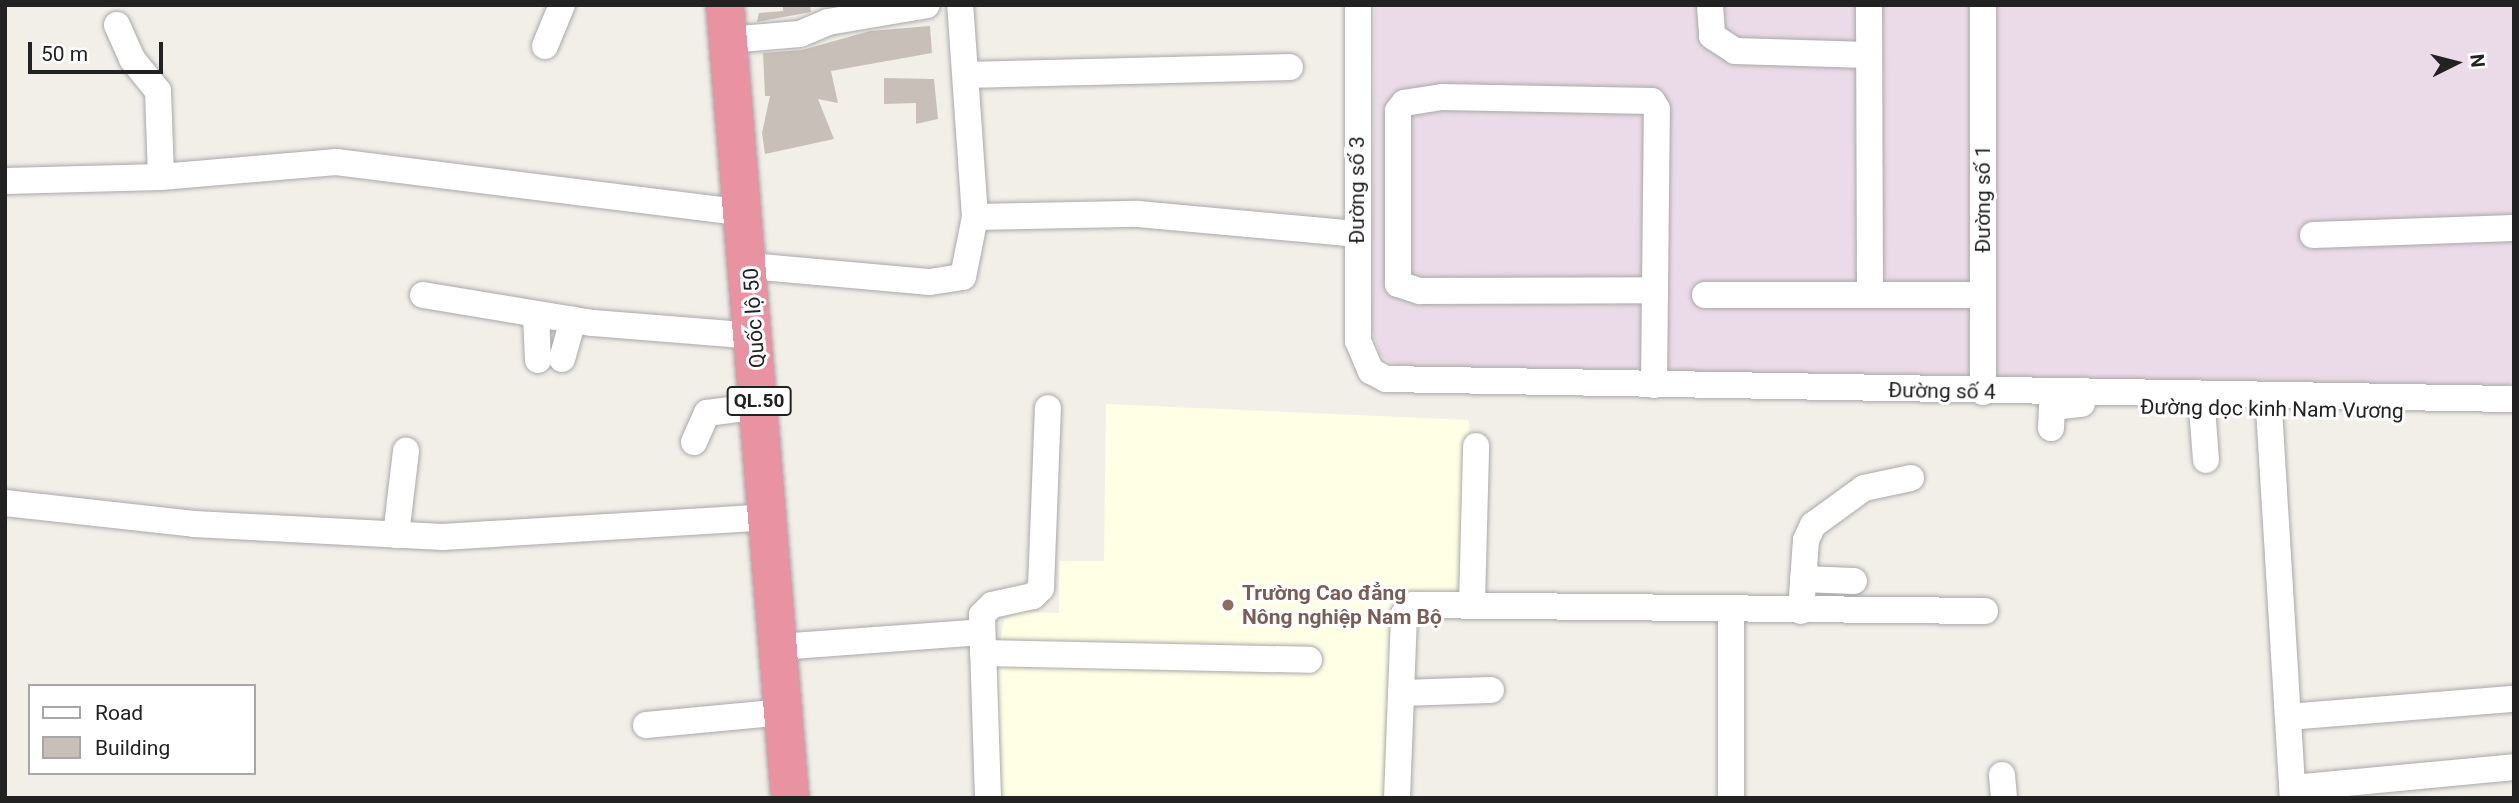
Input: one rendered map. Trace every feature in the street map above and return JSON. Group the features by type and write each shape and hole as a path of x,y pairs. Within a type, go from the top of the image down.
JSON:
{"highway":[{"name":"Quốc lộ 50","path":"723,14 746,213 790,798"}],"street":[{"path":"545,46 562,5"},
{"path":"723,14 800,34 828,22 928,5"},
{"path":"750,266 930,282 957,279 967,270 975,217 968,75 960,5"},
{"name":"Đường số 3","path":"1358,5 1358,341 1371,371"},
{"path":"1710,5 1712,36 1734,51 1868,55"},
{"path":"1869,5 1870,295"},
{"name":"Đường số 1","path":"1983,5 1983,392"},
{"path":"117,25 132,58 158,90 161,177"},
{"path":"968,75 1290,67"},
{"path":"1654,385 1657,109 1652,101 1442,97 1404,103 1398,111 1398,284 1420,291 1655,290"},
{"path":"5,181 161,177 336,162 746,213"},
{"path":"975,217 1138,214 1356,234"},
{"path":"2313,234 2514,228"},
{"path":"423,295 573,320 755,337"},
{"path":"1705,295 1983,295"},
{"path":"536,315 550,359 573,320"},
{"name":"Đường số 4","path":"1371,371 1386,379 2514,400"},
{"name":"Đường dọc kinh Nam Vương","path":"2051,428 2052,407 2067,404 2514,412"},
{"path":"694,442 707,413 760,406"},
{"path":"988,798 982,642 986,609 1010,597 1033,596 1041,588 1048,408"},
{"path":"2202,408 2206,460"},
{"path":"2269,409 2293,793 2514,767"},
{"path":"1472,604 1476,446"},
{"path":"396,535 406,451"},
{"path":"1801,611 1806,540 1813,525 1864,488 1911,478"},
{"path":"5,503 194,524 443,537 767,517"},
{"path":"1803,579 1854,581"},
{"path":"1397,798 1408,607 1472,604 1801,611 1985,611"},
{"path":"1731,610 1731,798"},
{"path":"779,647 982,642 1309,660"},
{"path":"1401,693 1491,690"},
{"path":"2288,717 2514,699"},
{"path":"646,725 784,712"}],"shaded area":[{"path":"1375,5 2514,5 2514,381 2504,386 1400,368 1381,356 1372,331"},
{"name":"Trường Cao đẳng Nông nghiệp Nam Bộ","path":"1106,404 1469,420 1466,598 1397,597 1392,798 998,798 993,686 1004,619 1023,612 1059,613 1059,561 1104,561"}],"building":[{"path":"783,5 810,5 811,12 757,22 759,13 783,11"},
{"path":"930,26 932,53 831,71 838,103 818,99 834,139 765,154 762,133 770,96 765,96 763,53 802,50 870,31"},
{"path":"884,78 934,79 938,119 916,124 916,103 884,104"}],"place":[{"name":"Trường Cao đẳng Nông nghiệp Nam Bộ","path":"1228,605"}]}
